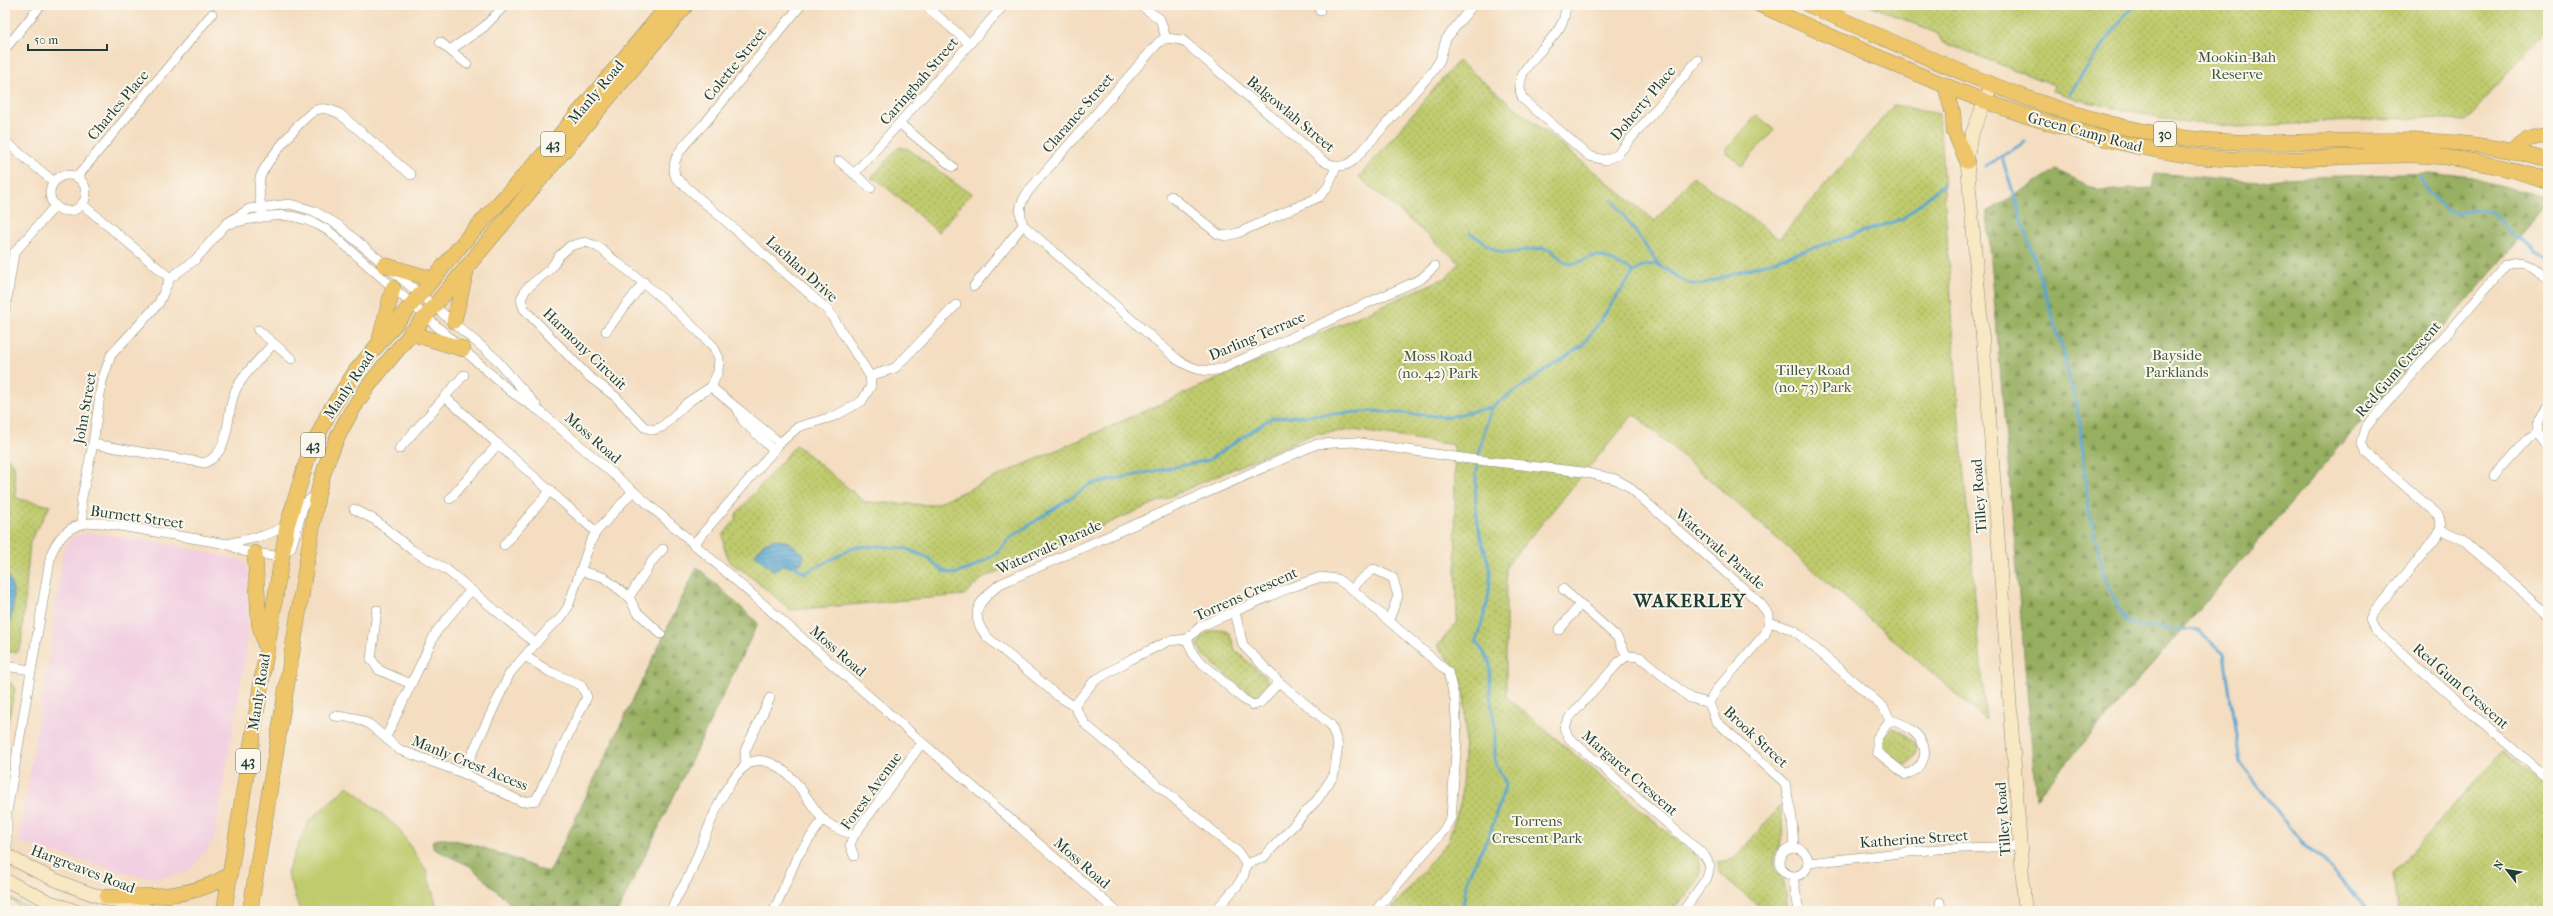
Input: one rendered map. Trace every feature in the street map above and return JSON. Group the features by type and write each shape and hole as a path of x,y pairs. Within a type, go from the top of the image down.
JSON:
{"main road":[{"name":"Manly Road","path":"224,911 286,526 299,481 321,429 351,377 432,279 544,154 669,5"},
{"name":"Manly Road","path":"250,911 318,493 328,458 355,405 367,386 686,5"},
{"name":"Green Camp Road","path":"1760,5 1984,102 2038,122 2102,140 2195,156 2270,160 2412,155 2441,157 2484,163 2548,181"},
{"name":"Green Camp Road","path":"1809,5 1992,84 2092,118 2184,138 2272,144 2411,139 2444,140 2511,151 2548,161"},
{"name":"Tilley Road","path":"1992,84 1971,136 1967,161 1988,400 2025,911"},
{"path":"1945,85 1953,113 1954,131 1967,161"},
{"path":"2511,151 2528,139 2548,136"},
{"path":"384,265 432,279"},
{"path":"454,321 468,265"},
{"path":"379,343 393,288"},
{"path":"410,333 463,349"},
{"path":"255,553 258,567 259,623 266,648"},
{"name":"Hargreaves Road","path":"6,854 38,871 150,911"},
{"path":"108,897 149,897 212,886 230,874"},
{"path":"5,880 48,901 76,911"}],"street":[{"path":"5,48 41,5"},
{"path":"450,50 484,27 505,5"},
{"name":"Colette Street","path":"672,170 676,156 705,123 801,5"},
{"path":"925,5 970,44"},
{"name":"Caringbah Street","path":"854,174 900,124 1004,5"},
{"path":"1140,5 1160,19 1166,38"},
{"name":"Balgowlah Street","path":"1166,38 1182,40 1322,160 1336,167 1344,166 1356,158 1433,71 1440,60 1446,39 1473,5"},
{"name":"Doherty Place","path":"1566,5 1563,22 1557,32 1521,75 1519,92 1523,99 1589,156 1605,160 1617,155 1698,60"},
{"name":"Charles Place","path":"77,177 212,14"},
{"name":"Clarance Street","path":"1023,225 1019,211 1022,200 1030,189 1159,42 1166,38"},
{"path":"440,42 466,64"},
{"path":"262,211 259,186 263,170 305,118 321,109 334,110 340,114 412,175"},
{"path":"900,124 953,167"},
{"path":"5,141 54,182"},
{"path":"839,161 871,188"},
{"path":"1171,196 1207,228 1225,236 1238,232 1319,197 1328,187 1336,167"},
{"name":"Lachlan Drive","path":"672,170 676,178 828,310 870,376"},
{"path":"66,175 77,177 86,189 86,195 82,204 69,211 55,206 50,193 54,182 66,175"},
{"path":"82,204 170,278 195,260 226,224 240,213 262,211 290,204 314,210 338,225 384,265 416,299 430,311"},
{"path":"5,311 14,253 55,206"},
{"path":"262,211 290,215 316,224 329,231 393,288 416,299 430,311"},
{"path":"974,286 1023,225"},
{"name":"Darling Terrace","path":"1023,225 1178,360 1189,367 1208,372 1220,369 1420,279 1435,266"},
{"name":"Harmony Circuit","path":"585,242 599,246 614,260 644,282 713,346 718,358 718,372 712,387 688,402 662,427 653,430 644,427 616,397 575,363 524,309 521,298 526,288 551,268 559,256 570,246 585,242"},
{"name":"Red Gum Crescent","path":"2548,280 2529,264 2517,260 2506,265 2361,434 2360,442 2366,451 2438,515 2441,521 2441,530 2374,612 2370,620 2375,630 2548,779"},
{"name":"John Street","path":"83,523 81,502 93,444 102,381 111,355 159,303 170,278"},
{"path":"606,331 644,282"},
{"path":"693,545 780,443 798,427 835,416 862,401 870,386 870,376 895,368 956,305"},
{"name":"Moss Road","path":"430,311 454,321 504,367 541,412"},
{"name":"Moss Road","path":"430,311 463,349 510,391 541,412 1116,911"},
{"path":"258,330 292,359"},
{"path":"93,444 205,463 215,458 223,447 230,401 238,385 273,344"},
{"path":"399,449 464,375"},
{"path":"712,387 738,410 780,443"},
{"path":"445,397 551,490 596,532"},
{"path":"738,410 743,420 773,450"},
{"path":"2548,410 2538,424 2538,433 2548,447"},
{"path":"2494,476 2529,437 2538,433"},
{"name":"Watervale Parade","path":"1246,864 1238,852 1199,818 1086,725 1074,706 1058,696 980,629 977,614 981,600 1000,584 1317,444 1354,442 1465,459 1583,472 1615,479 1628,486 1760,603 1769,615 1769,622"},
{"path":"450,498 498,444"},
{"path":"504,545 551,490"},
{"path":"463,773 510,673 535,643 560,619 568,607 590,543 596,532 633,491"},
{"path":"281,555 291,548 294,542 304,504 318,493"},
{"path":"354,509 375,520 407,547 447,570 471,590 494,606 535,643"},
{"name":"Burnett Street","path":"6,854 6,814 50,554 62,534 71,527 83,523 102,523 227,544 255,553 281,555"},
{"name":"Burnett Street","path":"227,544 263,536 286,526"},
{"path":"2441,530 2460,538 2548,614"},
{"path":"629,597 653,560 663,548"},
{"path":"1353,590 1357,583 1374,569 1393,578 1398,596 1389,620"},
{"path":"581,571 603,578 629,597 636,611 661,634"},
{"name":"Torrens Crescent","path":"1074,706 1094,681 1132,658 1169,641 1187,639 1201,626 1321,576 1337,579 1353,590 1389,620 1448,672 1455,700 1457,740 1451,817 1444,830 1375,911"},
{"path":"386,737 436,632 471,590"},
{"path":"1562,590 1617,636 1627,656 1640,657 1690,698 1709,703"},
{"path":"1559,630 1580,604"},
{"path":"377,610 371,659 379,670 411,684"},
{"path":"1215,911 1238,886 1244,875 1246,864 1263,858 1278,844 1317,800 1334,775 1338,745 1331,725 1279,682 1243,645 1235,612"},
{"path":"1769,622 1794,630 1883,707 1890,720 1899,722 1924,743 1926,752 1918,769 1906,775 1877,752 1877,738 1890,720"},
{"name":"Brook Street","path":"1769,622 1765,634 1716,690 1709,703 1716,721 1785,783 1792,818 1794,848"},
{"path":"1187,639 1194,656 1243,699 1253,705 1260,703 1279,682"},
{"name":"Manly Crest Access","path":"334,716 356,718 369,724 400,750 463,773 522,802 536,800 585,705 586,691 581,685 550,672 525,656"},
{"name":"Margaret Crescent","path":"1627,656 1619,662 1569,718 1564,728 1569,738 1705,856 1710,866 1707,878 1683,911"},
{"path":"5,666 31,670"},
{"path":"746,764 745,750 770,698"},
{"name":"Forest Avenue","path":"854,856 850,845 854,835 922,743"},
{"path":"671,911 690,874 712,819 731,782 746,764 752,761 763,760 783,769 795,781 823,819 837,829 854,835"},
{"path":"774,911 797,857 823,819"},
{"name":"Katherine Street","path":"1808,863 1937,849 2021,846"},
{"path":"1794,848 1804,853 1808,863 1804,872 1793,877 1783,872 1780,863 1785,851 1794,848"},
{"path":"1793,877 1799,911"}],"shaded area":[{"path":"89,533 158,542 233,558 243,562 248,570 247,645 214,841 188,872 158,878 132,875 18,842 50,652 63,550 73,537"}],"green space":[{"name":"Mookin-Bah Reserve","path":"1870,5 2548,5 2548,27 2466,121 2403,118 2239,127 2177,121 2083,101 2053,91 2054,85 1942,42 1938,34"},
{"path":"1458,61 1655,221 1693,176 1779,239 1894,105 1939,114 1959,419 1986,720 1634,414 1506,566 1506,697 1696,856 1700,865 1698,879 1689,892 1671,911 1390,911 1448,841 1461,801 1465,738 1465,702 1459,672 1437,646 1457,623 1454,445 1354,430 1313,434 983,578 964,595 791,610 749,575 730,562 724,548 723,535 736,519 736,514 796,445 865,502 933,505 1447,277 1460,263 1359,177"},
{"path":"1757,115 1774,130 1742,166 1725,151"},
{"path":"899,147 908,149 959,186 972,193 938,232 878,180 871,178"},
{"name":"Bayside Parklands","path":"2056,170 2100,191 2152,188 2155,173 2259,182 2284,178 2430,173 2472,178 2548,198 2548,206 2036,798 1987,212"},
{"path":"5,455 14,465 16,498 50,506 30,541 21,645 17,652 5,652"},
{"path":"697,567 758,623 618,911 518,911 470,866 434,849 432,841 441,839 455,840 471,844 507,856 549,873"},
{"path":"1223,629 1230,634 1235,650 1266,678 1268,682 1257,696 1249,694 1203,655 1198,645 1202,637 1208,633"},
{"path":"5,681 12,684 15,689 5,735"},
{"path":"1892,728 1902,732 1917,745 1915,756 1907,765 1898,763 1890,758 1884,751 1880,742"},
{"path":"2503,751 2548,788 2548,911 2398,911 2394,872"},
{"path":"348,786 398,828 426,870 438,911 302,911 299,908 287,872 309,821"},
{"path":"1780,806 1782,837 1774,857 1774,867 1781,877 1785,888 1787,911 1765,911 1719,874 1718,862 1734,859"},
{"path":"9,898 37,911 25,911"}],"water":[{"path":"775,539 789,542 804,554 802,563 790,567 784,565 774,571 755,555 763,544"},
{"path":"5,573 12,587 13,603 10,621 5,636"}],"waterway":[{"path":"2069,94 2123,17 2136,5"},
{"path":"1986,166 2025,142"},
{"path":"2002,158 2061,343 2079,416 2089,511 2105,579 2124,619 2139,627 2198,630 2224,654 2240,763 2303,844 2332,869 2368,911"},
{"path":"2421,176 2429,193 2447,211 2458,213 2480,209 2491,212 2513,236 2523,240 2537,256 2548,264"},
{"path":"791,564 805,573 855,547 881,546 907,549 928,558 943,571 955,574 970,569 996,554 1010,538 1091,484 1209,460 1271,418 1374,411 1448,417 1492,407 1583,345 1634,272 1644,266 1652,264 1659,266 1689,283 1699,285 1902,219 1944,184"},
{"path":"1613,200 1659,265"},
{"path":"1470,233 1497,251 1506,253 1542,248 1551,250 1566,263 1574,264 1593,256 1604,257 1634,272"},
{"path":"1462,911 1467,878 1489,836 1506,784 1495,762 1495,728 1490,693 1490,662 1476,641 1486,608 1490,582 1489,564 1482,543 1476,505 1477,471 1482,438 1492,407"}],"district":[{"name":"WAKERLEY","path":"1690,600"}],"park label":[{"name":"Moss Road (no. 42) Park","path":"1438,364"},
{"name":"Tilley Road (no. 73) Park","path":"1813,378"},
{"name":"Torrens Crescent Park","path":"1537,830"}]}
